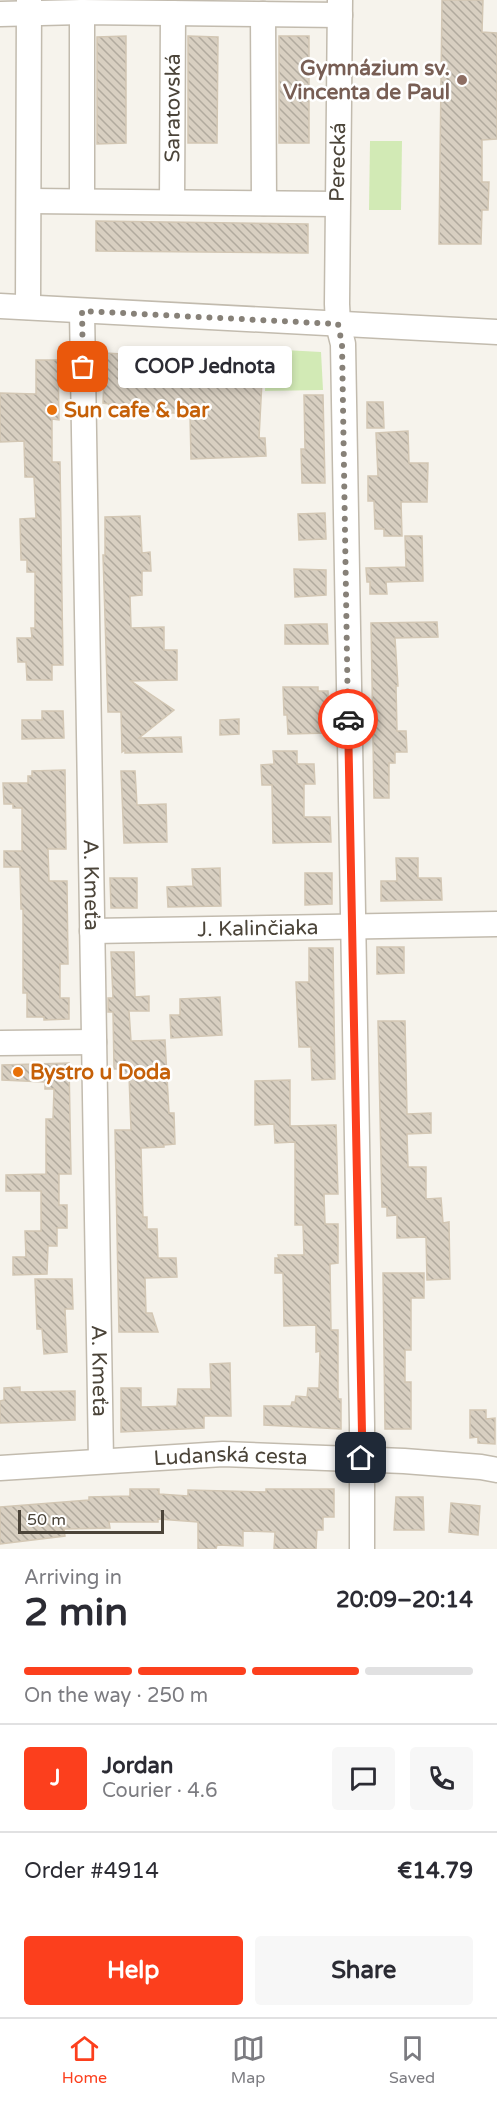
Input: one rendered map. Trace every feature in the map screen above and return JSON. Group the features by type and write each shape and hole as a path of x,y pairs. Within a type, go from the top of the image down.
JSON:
{"street":[{"path":"28,307 29,6"},
{"path":"0,14 29,6 82,12 263,14 340,7"},
{"name":"Perecká","path":"340,7 338,324 343,356 363,1485 362,1549"},
{"path":"82,12 82,201"},
{"name":"Saratovská","path":"172,202 173,13"},
{"path":"263,14 264,203"},
{"path":"30,201 337,204"},
{"path":"0,306 497,332"},
{"name":"A. Kmeťa","path":"82,311 100,1460"},
{"name":"J. Kalinčiaka","path":"92,931 497,924"},
{"path":"0,1043 94,1042"},
{"name":"Ludanská cesta","path":"0,1468 223,1454 361,1458 497,1470"}],"green space":[{"path":"370,141 402,141 401,210 369,210"},
{"path":"266,349 321,352 323,390 265,391"}],"building":[{"path":"442,0 483,0 482,32 497,33 497,139 482,140 482,182 489,182 488,210 482,210 481,244 439,244"},
{"path":"126,36 126,143 97,144 97,37"},
{"path":"188,36 218,37 217,143 188,143"},
{"path":"279,36 309,36 309,143 279,143"},
{"path":"96,221 308,224 308,253 96,251"},
{"path":"105,353 189,358 188,376 219,377 219,360 263,362 259,438 265,438 266,456 191,459 190,414 109,409 109,404 103,403"},
{"path":"36,360 58,360 59,420 52,419 52,462 60,462 63,665 52,665 52,680 27,680 26,662 18,662 17,638 32,638 31,628 35,628 35,572 27,572 27,560 21,560 20,519 36,518 34,477 25,477 24,441 0,442 0,393 36,394"},
{"path":"304,395 323,395 325,483 302,483 301,449 305,449"},
{"path":"367,402 383,402 384,428 367,428"},
{"path":"408,431 409,463 428,463 427,502 401,502 402,536 384,536 384,529 375,529 374,501 368,501 368,476 378,476 376,433"},
{"path":"325,513 326,539 299,540 298,514"},
{"path":"140,516 142,553 150,552 151,571 142,571 142,595 130,596 131,628 164,627 164,650 177,650 177,680 131,681 174,710 139,738 181,737 182,752 125,753 125,750 122,752 121,712 108,712 103,555 105,555 105,517"},
{"path":"405,536 422,536 423,581 386,582 387,594 370,594 370,582 367,582 366,568 406,567"},
{"path":"294,569 326,570 326,595 295,597"},
{"path":"437,622 438,637 395,638 398,686 396,686 397,731 406,731 407,752 395,752 395,763 389,763 389,798 374,798 371,623"},
{"path":"327,624 328,644 285,644 285,625"},
{"path":"283,687 318,687 318,691 328,691 329,733 288,734 287,715 284,715"},
{"path":"42,711 63,711 64,738 22,739 22,720 42,720"},
{"path":"239,719 239,734 220,735 220,720"},
{"path":"273,751 297,751 297,764 314,764 315,784 304,784 304,817 330,817 331,842 273,843 272,785 262,785 261,765 274,764"},
{"path":"65,770 66,849 48,849 49,881 67,881 68,964 60,964 60,998 69,998 69,1019 44,1020 44,1017 27,1017 27,993 23,993 23,909 21,909 20,867 4,867 4,851 22,851 22,808 13,808 13,804 4,804 3,783 28,783 28,776 32,776 32,771"},
{"path":"121,771 135,771 137,805 166,804 167,842 124,843"},
{"path":"396,858 418,858 418,878 441,878 442,900 381,901 381,881 397,881"},
{"path":"220,868 221,906 168,907 167,887 193,886 192,869"},
{"path":"305,873 332,873 332,904 305,905"},
{"path":"110,878 137,878 137,908 111,908"},
{"path":"377,947 404,947 404,973 377,974"},
{"path":"309,948 333,948 335,1079 312,1080 311,1047 299,1047 296,982 309,982"},
{"path":"111,952 134,952 135,997 149,996 149,1011 129,1011 131,1041 165,1040 169,1113 174,1113 175,1144 141,1148 143,1217 147,1217 147,1229 157,1229 158,1258 176,1258 177,1277 145,1278 146,1313 152,1313 158,1332 119,1332 115,1130 131,1130 129,1075 122,1076 122,1069 114,1069 113,1012 108,1012 108,998 113,998"},
{"path":"220,997 222,1035 171,1038 170,1015 180,1015 180,999"},
{"path":"378,1021 405,1021 407,1114 431,1113 431,1133 407,1134 408,1167 426,1167 426,1199 441,1198 443,1223 449,1222 450,1279 427,1280 426,1237 397,1238 397,1215 387,1216 387,1207 382,1207"},
{"path":"69,1063 71,1174 59,1174 59,1205 67,1205 67,1228 57,1228 57,1246 48,1246 47,1274 13,1275 13,1257 26,1257 25,1231 41,1231 41,1191 6,1191 6,1175 46,1174 46,1119 53,1119 54,1089 45,1089 45,1082 2,1080 2,1065"},
{"path":"290,1080 290,1126 336,1125 338,1194 324,1194 325,1224 338,1224 338,1263 330,1264 331,1330 338,1330 338,1399 341,1399 341,1429 264,1425 264,1406 291,1406 296,1396 307,1397 308,1388 319,1388 320,1351 316,1352 316,1325 284,1326 283,1273 275,1273 275,1258 279,1258 278,1255 304,1255 303,1225 295,1225 295,1142 275,1143 274,1124 255,1125 255,1081"},
{"path":"383,1273 424,1273 424,1298 411,1298 411,1350 405,1350 405,1382 411,1382 411,1429 385,1429"},
{"path":"35,1279 72,1279 73,1309 65,1309 67,1352 44,1354 42,1329 37,1329"},
{"path":"230,1363 231,1416 204,1416 204,1428 121,1432 121,1388 141,1388 141,1407 177,1406 178,1389 211,1389 210,1364"},
{"path":"20,1387 20,1392 75,1391 75,1420 0,1423 0,1401 4,1400 4,1388"},
{"path":"470,1410 486,1410 486,1419 495,1418 495,1444 478,1443 478,1437 470,1438"},
{"path":"130,1489 159,1489 159,1494 188,1496 188,1490 266,1492 266,1489 334,1489 334,1517 323,1517 323,1530 317,1530 316,1549 274,1549 275,1532 243,1531 243,1546 217,1545 216,1549 198,1549 198,1522 158,1519 158,1522 109,1522 110,1528 64,1529 65,1536 0,1544 0,1507 89,1500 89,1497 130,1496"},
{"path":"396,1497 423,1497 424,1530 394,1530"},
{"path":"451,1503 480,1506 478,1535 449,1532"}],"way so far":[{"path":"83,367 82,311 338,324 342,344 348,719"}],"place":[{"name":"Gymnázium sv. Vincenta de Paul","path":"462,80"},
{"name":"COOP Jednota","path":"83,367"},
{"name":"Sun cafe & bar","path":"52,410"},
{"name":"Bystro u Doda","path":"18,1072"}],"route":[{"path":"348,719 361,1458"}]}
